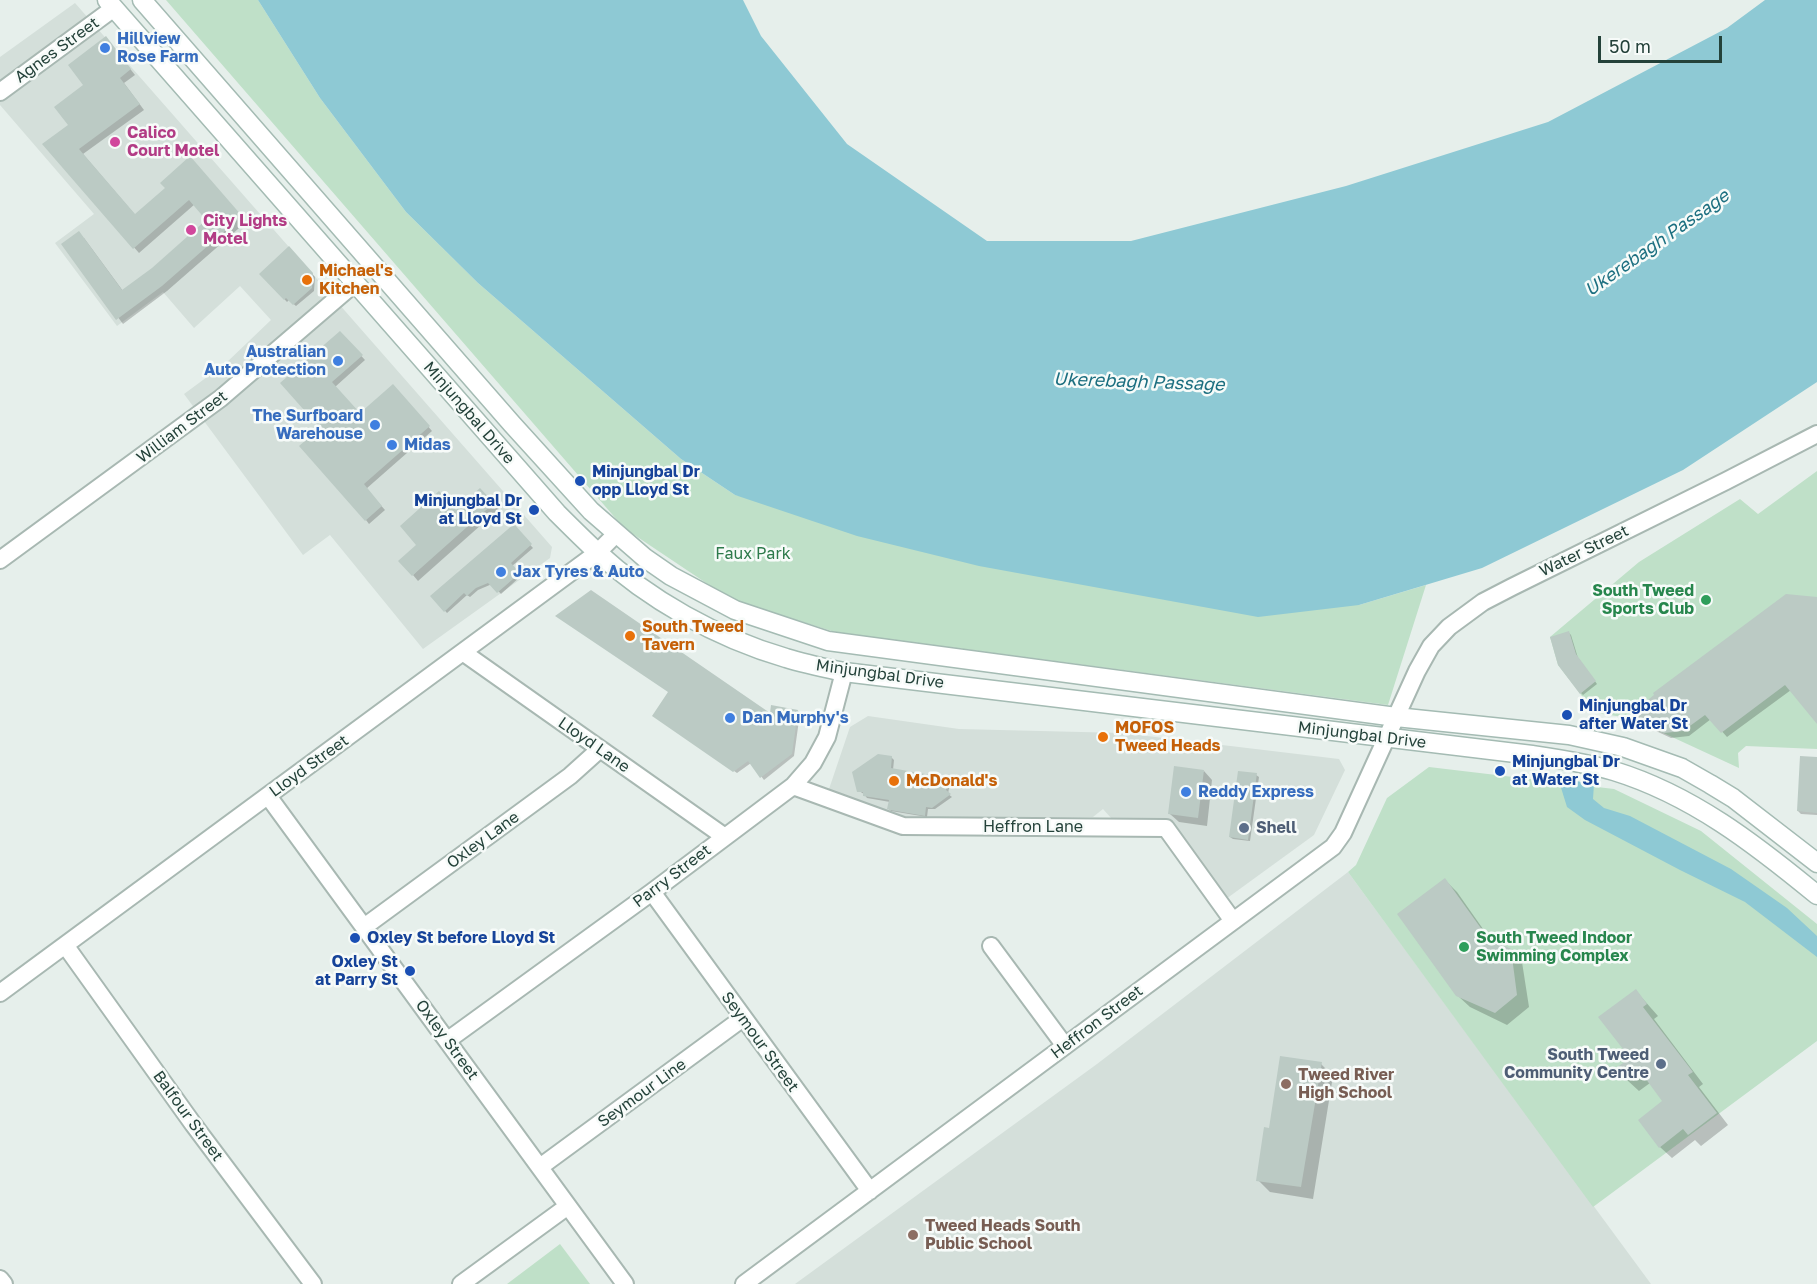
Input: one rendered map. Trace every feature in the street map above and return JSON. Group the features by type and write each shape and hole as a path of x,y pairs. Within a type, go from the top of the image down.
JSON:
{"main road":[{"name":"Minjungbal Drive","path":"142,0 591,511 645,558 671,576 735,610 828,641 1396,717 1569,735 1623,747 1682,768 1710,784 1741,804 1817,862"},
{"name":"Minjungbal Drive","path":"111,4 552,507 597,553 679,613 736,640 785,658 844,672 1532,755 1589,764 1634,778 1680,798 1726,825 1817,895"}],"street":[{"name":"Agnes Street","path":"0,92 111,4"},
{"name":"William Street","path":"0,560 221,399 355,283"},
{"name":"Water Street","path":"1396,717 1431,646 1449,627 1478,606 1817,434"},
{"name":"Lloyd Street","path":"0,993 464,653 597,553 616,534"},
{"name":"Lloyd Lane","path":"464,653 725,837"},
{"name":"Parry Street","path":"448,1040 793,786 813,763 827,737 844,672"},
{"name":"Heffron Street","path":"744,1284 1322,856 1340,840 1396,717"},
{"name":"Oxley Lane","path":"364,927 570,776 600,749"},
{"name":"Heffron Lane","path":"793,786 903,826 1166,828 1233,921"},
{"name":"Oxley Street","path":"268,796 625,1284"},
{"name":"Seymour Street","path":"652,892 870,1191"},
{"name":"Balfour Street","path":"65,945 193,1124 313,1284"},
{"path":"991,946 1065,1046"},
{"name":"Seymour Line","path":"540,1167 743,1018"},
{"path":"461,1284 568,1206"},
{"path":"0,1279 4,1284"}],"shaded area":[{"path":"75,3 552,547 550,558 423,649 330,535 303,555 184,394 226,363 271,320 240,286 194,328 163,292 117,326 55,243 94,214 0,105 0,57"},
{"path":"868,716 959,729 1122,733 1339,759 1345,770 1314,835 1226,899 1164,820 1111,818 1103,809 1093,817 899,819 828,792 850,727"},
{"name":"Tweed River High School","path":"1348,872 1651,1284 795,1284 1097,1064"}],"green space":[{"name":"Faux Park","path":"166,0 258,0 320,98 406,212 478,283 681,459 735,495 1359,605 1426,585 1388,705 835,632 730,599 624,528"},
{"name":"South Tweed Sports Club","path":"1817,471 1817,749 1746,746 1738,753 1739,768 1631,718 1595,713 1558,665 1550,637 1639,562 1740,499 1758,514"},
{"path":"1429,767 1614,789 1701,831 1817,924 1817,1041 1593,1207 1348,872 1356,865 1387,798"},
{"path":"560,1244 590,1284 507,1284"}],"water":[{"name":"Ukerebagh Passage","path":"258,0 743,0 761,36 847,144 987,241 1131,241 1346,186 1548,122 1727,28 1765,0 1817,0 1817,382 1683,470 1482,568 1359,605 1258,617 979,566 857,536 735,495 681,459 478,283 406,212 320,98"},
{"path":"1558,778 1594,784 1593,799 1604,808 1630,816 1731,869 1787,908 1817,936 1817,957 1745,902 1585,820 1567,807"}],"building":[{"path":"106,36 131,69 120,78 140,104 79,149 135,214 165,188 160,183 190,156 242,216 162,286 116,320 61,244 79,231 122,290 152,268 206,220 189,200 133,249 42,144 68,125 54,107 83,85 68,65"},
{"path":"289,246 313,273 312,288 293,305 286,298 284,300 259,274"},
{"path":"340,331 363,355 332,382 360,413 393,384 430,426 364,484 382,506 365,521 299,446 320,428 280,383"},
{"path":"480,488 494,503 412,576 398,561 416,545 400,526 439,491 456,510"},
{"path":"514,524 532,544 511,563 520,573 497,593 488,583 476,588 467,596 464,593 444,612 430,596"},
{"path":"591,590 770,713 771,705 798,710 792,754 760,778 748,761 733,772 652,716 668,692 555,616"},
{"path":"1786,594 1817,597 1817,724 1785,685 1721,733 1705,715 1683,731 1664,733 1635,720 1643,704 1654,695 1653,693"},
{"path":"1569,631 1576,654 1596,681 1580,694 1558,665 1550,637"},
{"path":"878,754 892,756 891,768 948,778 946,790 951,794 932,808 926,807 925,816 890,810 887,809 889,800 863,796 863,792 857,792 852,772"},
{"path":"1800,756 1817,757 1817,813 1797,811"},
{"name":"Reddy Express","path":"1174,766 1204,770 1198,818 1168,814"},
{"path":"1238,771 1257,773 1248,840 1229,837"},
{"name":"South Tweed Indoor Swimming Complex","path":"1445,878 1493,945 1498,942 1511,949 1517,995 1495,1013 1456,996 1397,914"},
{"name":"South Tweed Community Centre","path":"1636,989 1647,1004 1643,1007 1693,1072 1688,1075 1717,1113 1688,1135 1683,1129 1659,1148 1638,1120 1662,1101 1640,1071 1626,1081 1616,1068 1630,1058 1598,1017"},
{"path":"1280,1056 1322,1062 1301,1187 1256,1181 1264,1127 1269,1128"}],"place":[{"name":"Hillview Rose Farm","path":"105,48"},
{"name":"Calico Court Motel","path":"115,142"},
{"name":"City Lights Motel","path":"191,230"},
{"name":"Michael's Kitchen","path":"307,280"},
{"name":"Australian Auto Protection","path":"338,361"},
{"name":"The Surfboard Warehouse","path":"375,425"},
{"name":"Midas","path":"392,445"},
{"name":"Minjungbal Dr opp Lloyd St","path":"580,481"},
{"name":"Minjungbal Dr at Lloyd St","path":"534,510"},
{"name":"Jax Tyres & Auto","path":"501,572"},
{"name":"South Tweed Sports Club","path":"1706,600"},
{"name":"South Tweed Tavern","path":"630,636"},
{"name":"Minjungbal Dr after Water St","path":"1567,715"},
{"name":"Dan Murphy's","path":"730,718"},
{"name":"MOFOS Tweed Heads","path":"1103,737"},
{"name":"Minjungbal Dr at Water St","path":"1500,771"},
{"name":"McDonald's","path":"894,781"},
{"name":"Reddy Express","path":"1186,792"},
{"name":"Shell","path":"1244,828"},
{"name":"Oxley St before Lloyd St","path":"355,938"},
{"name":"South Tweed Indoor Swimming Complex","path":"1464,947"},
{"name":"Oxley St at Parry St","path":"410,971"},
{"name":"South Tweed Community Centre","path":"1661,1064"},
{"name":"Tweed River High School","path":"1286,1084"},
{"name":"Tweed Heads South Public School","path":"913,1235"}]}
